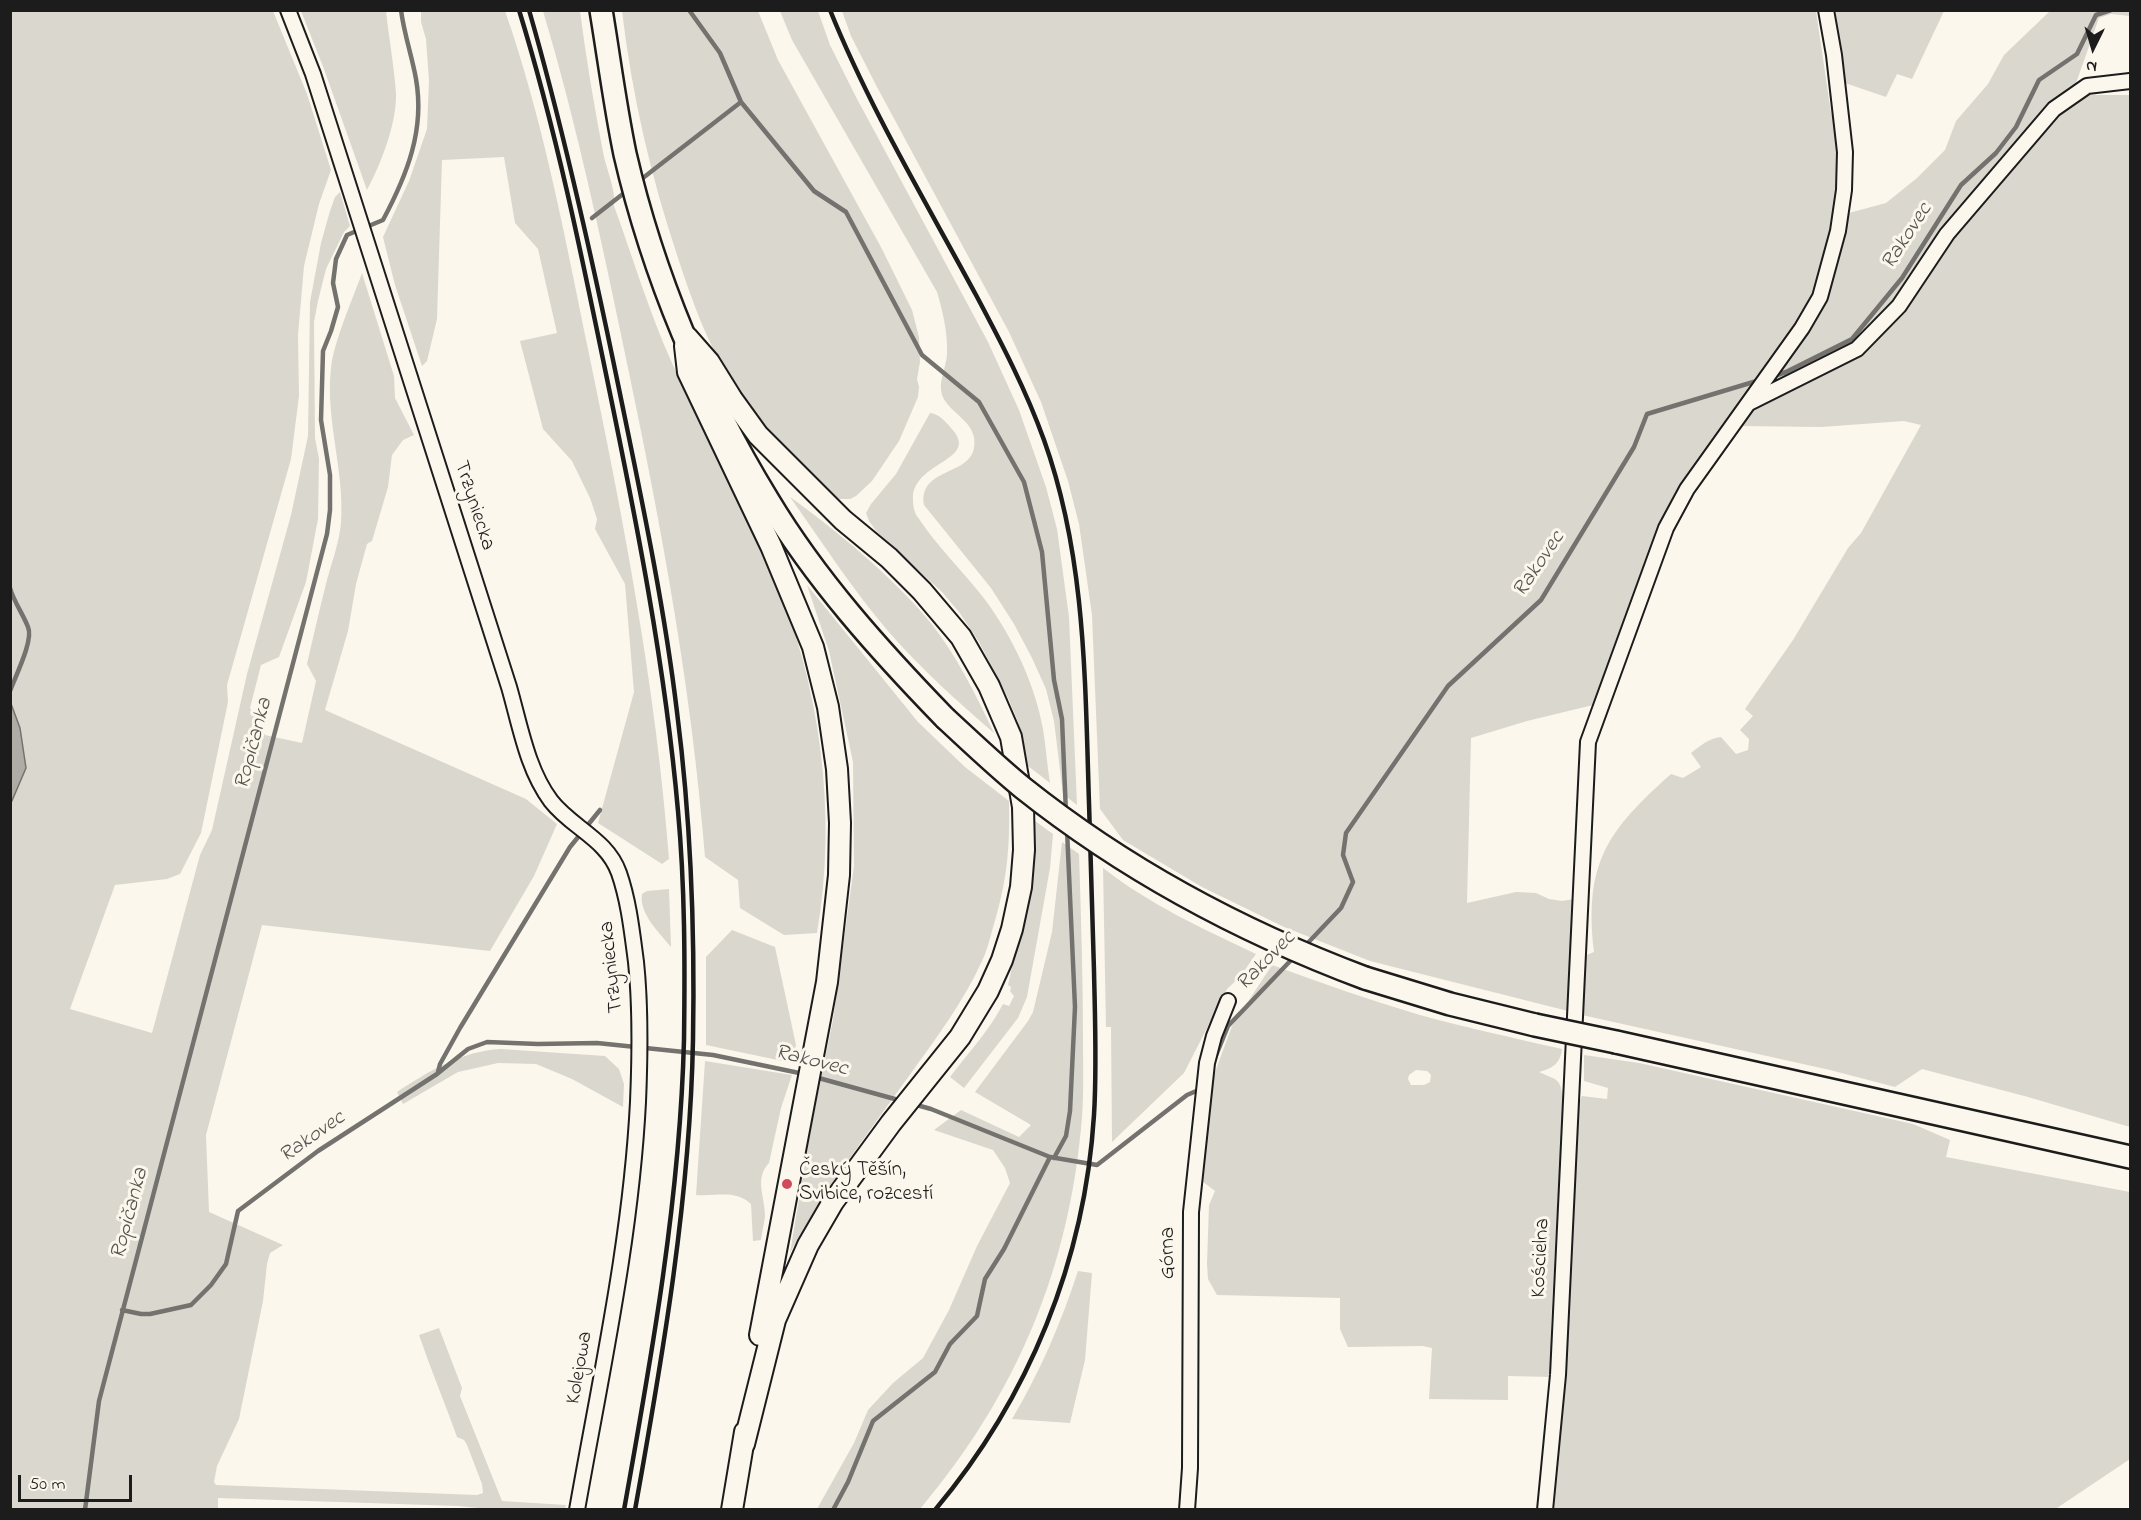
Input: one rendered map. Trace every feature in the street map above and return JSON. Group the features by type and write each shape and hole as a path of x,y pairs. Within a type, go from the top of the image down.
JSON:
{"main road":[{"path":"601,10 625,153 649,240 683,333 724,424 768,501 813,567 860,626 945,718 1022,787 1099,843 1184,896 1272,941 1365,978 1450,1004 1535,1025 2130,1157"},
{"path":"683,333 688,372 779,567 813,647 828,707 839,801 839,875 827,982 751,1382 744,1444"},
{"path":"683,333 709,362 758,435 843,520 889,558 944,615 961,637 977,662 1011,737 1020,784 1024,831 1021,887 1012,929 1002,960 988,991 960,1037 897,1115 833,1202 790,1281 775,1320 744,1444 732,1509"}],"street":[{"name":"Trzyniecka","path":"288,10 313,74 382,288 509,687 528,755 540,783 552,802 608,852 618,871 629,912 638,982 641,1033 635,1162 626,1233"},
{"path":"1748,404 1802,328 1820,297 1838,231 1844,190 1845,152 1834,55 1826,10"},
{"path":"1748,404 1857,349 1899,306 1947,234 2054,109 2087,86 2130,81"},
{"name":"Kościelna","path":"1545,1509 1558,1375 1588,742 1666,528 1687,489 1748,404"},
{"name":"Górna","path":"1187,1509 1190,1468 1191,1212 1207,1063 1214,1036 1228,1001"},
{"name":"Kolejowa","path":"577,1509 626,1233"}],"shaded area":[{"path":"10,11 273,11 307,94 331,170 319,204 304,266 298,335 299,396 291,459 227,685 228,702 201,833 180,874 167,879 115,885 70,1009 152,1033 200,855 212,830 247,674 291,515 308,436 310,302 321,243 335,197 340,192 350,226 344,232 326,269 314,322 315,438 319,459 318,519 306,582 279,657 261,665 250,708 265,735 302,743 316,681 307,664 341,523 340,484 331,407 331,368 339,333 362,273 394,376 395,398 414,435 403,440 392,455 388,487 372,541 367,544 356,584 348,631 325,710 526,799 557,824 534,876 490,951 262,925 206,1135 209,1212 283,1245 270,1253 263,1301 239,1419 217,1466 214,1482 216,1485 477,1495 483,1493 482,1484 467,1445 464,1440 457,1437 419,1335 439,1328 462,1388 460,1396 502,1501 566,1505 565,1509 499,1510 458,1506 218,1498 218,1509 11,1509 10,803 26,768 20,728 10,701"},
{"path":"301,11 386,11 396,105 387,143 367,190 324,69"},
{"path":"421,11 505,11 531,94 571,264 637,603 663,795 669,859 662,864 598,823 634,692 625,584 595,529 597,519 590,498 572,461 543,429 520,341 557,333 538,249 515,223 504,157 442,160 437,319 427,361 422,366 395,285 383,237 409,181 427,129 429,81"},
{"path":"543,11 580,11 593,99 614,193 614,206 664,344 736,493 789,614 813,703 825,795 826,842 817,933 784,935 740,908 738,880 705,857 684,672 653,490 589,188 568,99"},
{"path":"622,11 758,11 778,60 882,249 912,310 919,337 918,397 899,441 872,481 850,499 839,499 823,486 767,431 732,383 708,338 683,274 651,167 631,74"},
{"path":"780,11 818,11 830,45 856,97 988,342 1019,410 1046,487 1057,529 1069,617 1077,805 1063,794 1054,721 1046,689 1032,658 991,588 924,505 924,493 929,484 963,464 970,457 974,448 972,431 942,395 941,385 947,347 945,323 937,292 792,40"},
{"path":"842,11 1816,11 1831,113 1838,129 1837,178 1830,239 1843,239 1849,213 1886,203 1917,178 1945,150 1956,121 1988,84 2004,55 2050,11 2130,11 2130,16 2111,14 2099,18 2069,103 2089,95 2130,95 2130,1127 1922,1069 1895,1087 1830,1070 1582,1015 1584,956 1594,952 1593,895 1597,872 1605,851 1631,813 1671,774 1683,778 1701,767 1691,753 1701,745 1721,737 1736,754 1748,750 1749,739 1740,730 1753,716 1745,709 1793,640 1848,548 1861,533 1921,425 1904,421 1821,427 1740,426 1661,525 1593,705 1471,738 1467,903 1516,892 1536,893 1549,899 1562,901 1574,899 1573,953 1570,958 1568,1011 1370,961 1284,927 1202,887 1123,840 1100,809 1092,615 1079,524 1068,481 1041,402 1009,332 877,87 851,36"},
{"path":"1831,11 1944,11 1912,79 1897,74 1886,97 1842,82"},
{"path":"930,413 939,416 951,428 958,439 958,448 923,477 916,486 913,499 914,510 933,538 986,601 1022,662 1039,712 1050,783 1028,766 1018,722 1009,700 979,642 959,612 942,592 877,532 866,513 896,474"},
{"path":"790,497 864,555 916,605 940,635 957,662 994,733 939,684 888,631"},
{"path":"807,585 918,722 965,767 1009,801 1009,836 1001,897 987,950 975,976 939,1034 832,1185 790,1253 811,1127 833,1020 854,866 853,762 829,651"},
{"path":"10,701 20,728 26,768 11,803"},
{"path":"1035,821 1053,834 1050,868 1027,997 1018,1018 964,1088 950,1077 985,1032 1003,1004 1009,1006 1014,996 1008,985 1031,884"},
{"path":"1062,842 1079,854 1083,993 1083,1108 1076,1172 1051,1277 1033,1326 1011,1374 985,1420 920,1509 817,1509 854,1443 868,1410 893,1383 923,1358 949,1310 977,1246 1010,1183 1005,1168 993,1150 934,1130 961,1110 1019,1137 1031,1125 975,1092 1033,1012 1052,932"},
{"path":"1103,868 1158,904 1256,954 1240,977 1227,989 1184,1073 1112,1142 1111,1027 1106,1027"},
{"path":"669,889 671,947 647,916 642,901 642,894 647,891"},
{"path":"732,930 775,947 796,1045 792,1063 706,1045 706,957"},
{"path":"1272,965 1420,1015 1562,1049 1555,1065 1539,1072 1559,1083 1563,1099 1551,1326 1551,1377 1508,1376 1508,1400 1429,1399 1432,1348 1423,1346 1348,1347 1340,1329 1340,1298 1217,1295 1208,1279 1207,1264 1209,1205 1215,1191 1202,1181 1211,1083 1232,1026","holes":["1416,1070 1427,1071 1431,1075 1430,1082 1424,1085 1411,1085 1409,1075"]},
{"path":"501,1049 605,1056 619,1069 624,1084 623,1107 572,1079 536,1064 498,1063 458,1072 403,1104 397,1092 446,1063 473,1054"},
{"path":"1584,1055 1639,1063 1913,1124 1950,1140 1946,1157 2130,1192 2130,1459 2058,1509 1553,1509 1568,1326 1578,1105 1582,1096 1607,1099 1608,1088 1584,1081"},
{"path":"705,1061 792,1075 781,1108 769,1163 762,1175 761,1188 765,1216 761,1240 753,1241 751,1204 745,1199 732,1195 696,1195"},
{"path":"1078,1271 1092,1273 1085,1360 1070,1423 1012,1419 1049,1347"}],"waterway":[{"name":"Ropičanka","path":"85,1510 99,1401 327,534 330,475 321,420 323,351 338,307 333,283 336,259 347,235 383,220 400,186 416,134 418,116 416,79 401,10"},
{"path":"689,10 720,53 741,102 814,191 846,212 922,355 979,402 1024,482 1042,552 1054,680 1062,719 1066,813"},
{"name":"Rakovec","path":"1771,377 1786,372 1852,339 1902,278 1961,185 1996,153 2016,127 2039,80 2077,54 2096,15 2111,10"},
{"path":"639,181 741,102"},
{"path":"592,218 628,190"},
{"name":"Rakovec","path":"1304,947 1341,908 1353,882 1343,855 1346,833 1448,686 1541,600 1634,447 1647,414 1760,380"},
{"path":"10,588 29,633 26,649 10,691"},
{"path":"438,1072 460,1028 570,847 600,810"},
{"path":"1054,1158 1066,1136 1070,1111 1075,1007 1067,830"},
{"name":"Rakovec","path":"1213,1063 1228,1026 1294,957"},
{"name":"Rakovec","path":"122,1310 150,1314 191,1305 211,1285 226,1264 238,1211 318,1151 437,1074 468,1049 487,1042 597,1043 713,1055 804,1074"},
{"name":"Rakovec","path":"815,1077 902,1101"},
{"name":"Rakovec","path":"913,1104 931,1109 1050,1157 1097,1165 1187,1095 1201,1089"},
{"path":"833,1510 848,1482 873,1421 935,1372 950,1344 977,1316 985,1279 1004,1249 1050,1157"}],"railway":[{"path":"519,10 545,100 567,191 628,483 665,701 682,868 684,1040 677,1158 663,1276 624,1510"},
{"path":"529,10 578,199 644,510 672,672 689,835 693,917 693,1040 687,1158 665,1334 635,1510"},
{"path":"830,10 899,155 995,330 1037,421 1058,484 1068,529 1081,620 1096,1043 1094,1115 1088,1169 1079,1222 1065,1274 1046,1325 1024,1374 998,1421 968,1467 935,1510"}],"place":[{"name":"Český Těšín, Svibice, rozcestí","path":"787,1184"}]}
